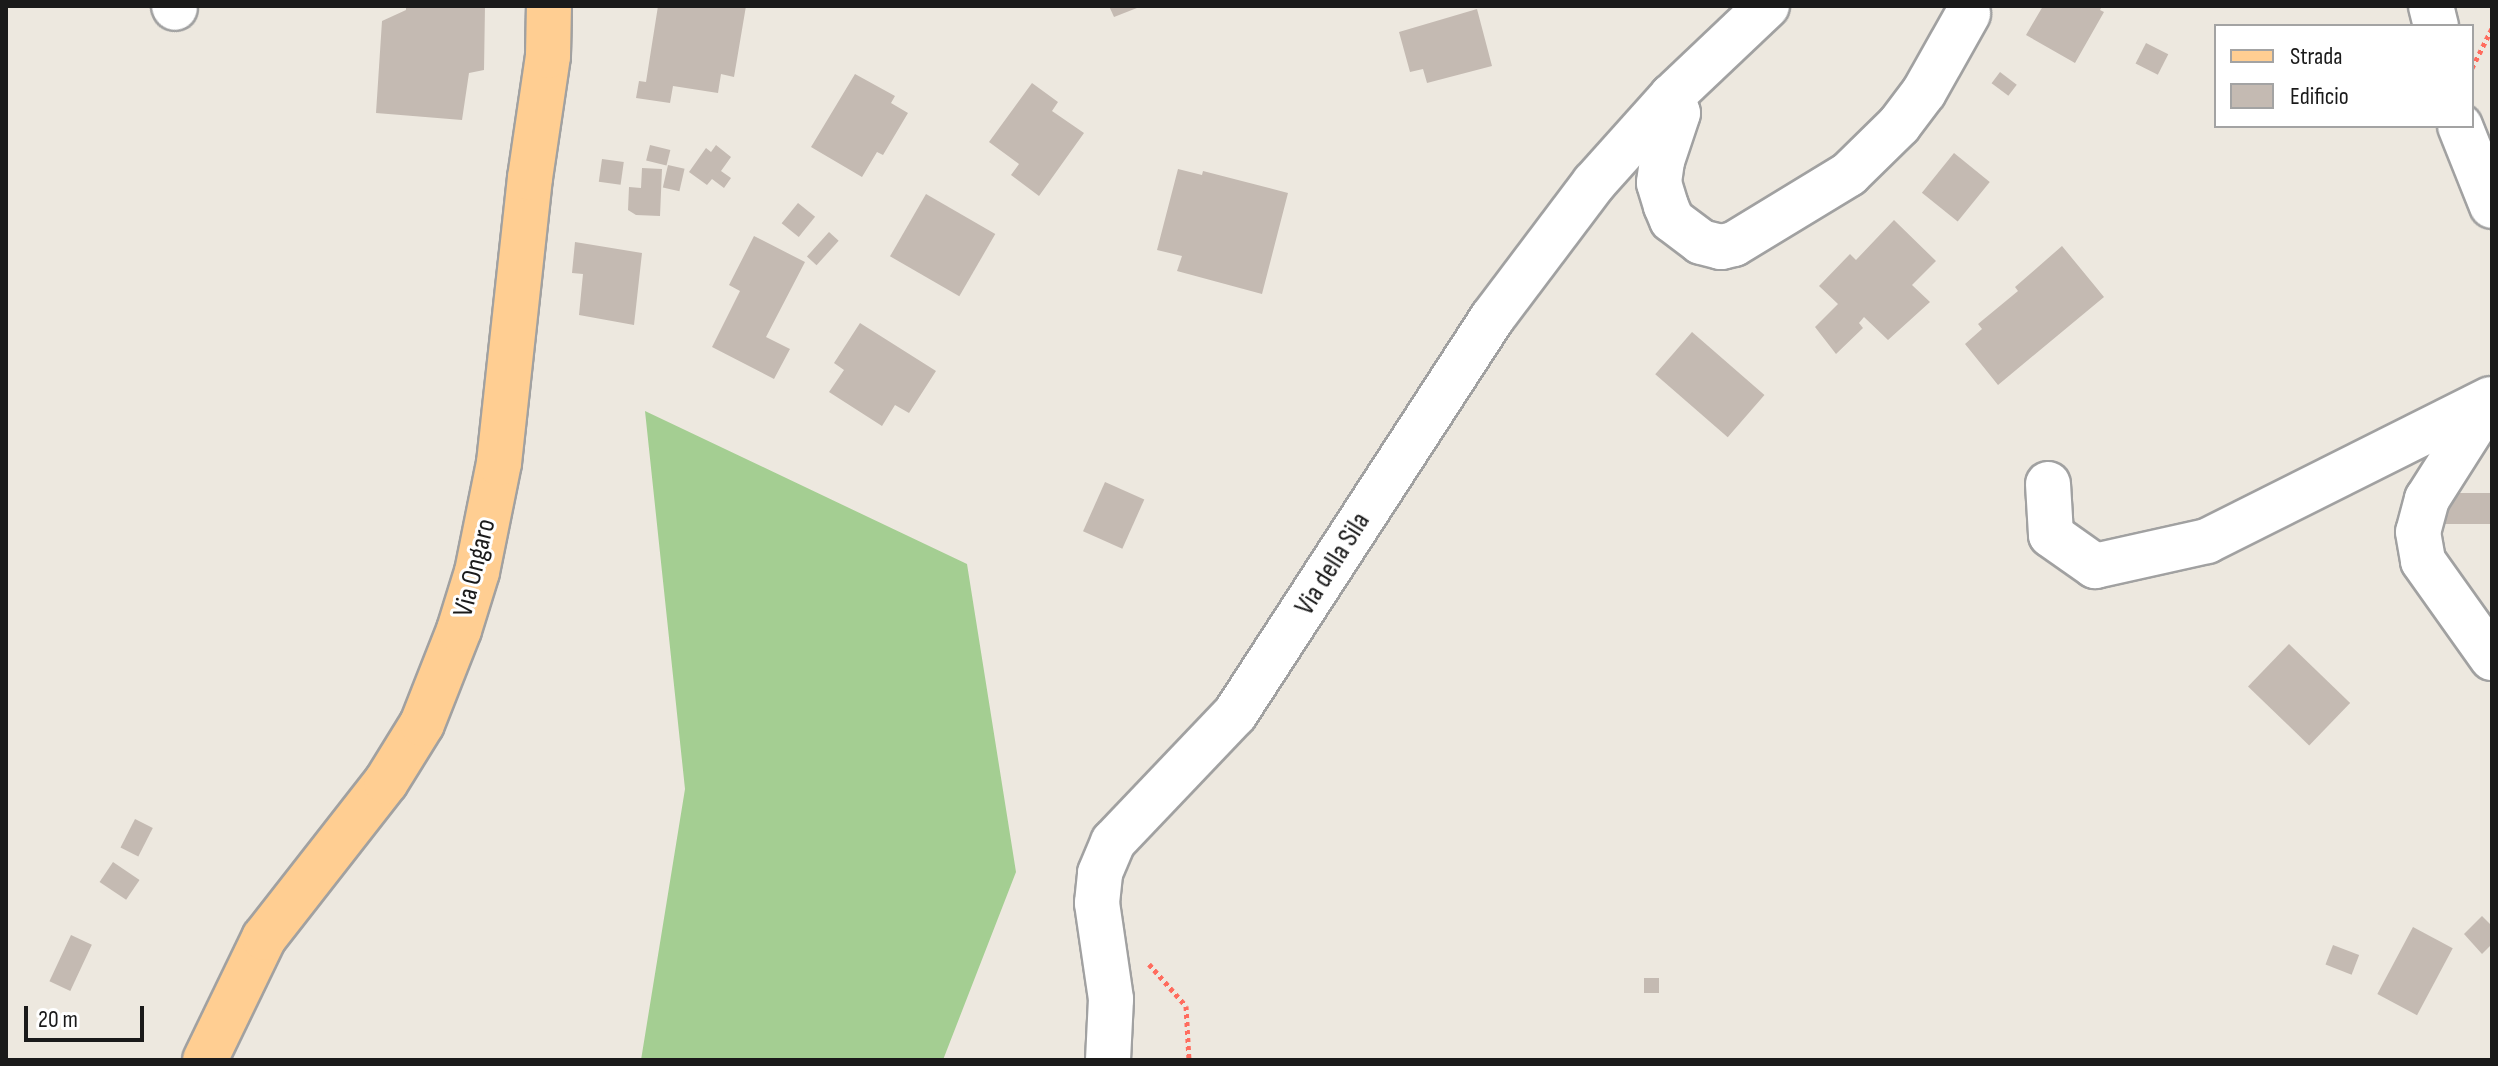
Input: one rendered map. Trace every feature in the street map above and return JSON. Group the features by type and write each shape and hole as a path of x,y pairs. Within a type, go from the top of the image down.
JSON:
{"main road":[{"name":"Via Ongaro","path":"205,1060 264,938 386,782 422,724 459,630 477,572 499,463 530,178 548,56 549,6"}],"street":[{"name":"Via della Sila","path":"1108,1060 1111,999 1097,903 1100,873 1113,842 1235,714 1493,317 1594,183 1672,96 1767,6"},
{"path":"1672,96 1678,113 1662,161 1659,183 1666,206 1672,220 1701,242 1721,247 1734,244 1849,174 1899,125 1924,92 1968,14"},
{"path":"2461,128 2492,206"},
{"path":"2048,484 2051,535 2095,566 2207,541 2491,396"},
{"path":"2491,396 2427,499 2418,532 2423,561 2492,658"}],"path":[{"path":"2474,64 2492,28"}],"green space":[{"path":"645,411 967,564 1016,872 943,1060 641,1060 685,789"}],"building":[{"path":"406,6 485,6 484,70 469,73 462,120 376,113 382,21 406,10"},
{"path":"658,6 746,6 734,77 721,74 718,93 673,86 670,103 636,98 639,81 646,82"},
{"path":"1109,6 1142,6 1114,17"},
{"path":"2043,6 2102,6 2100,10 2104,12 2075,63 2026,35"},
{"path":"1477,9 1492,66 1427,83 1423,69 1410,72 1399,32"},
{"path":"2146,43 2168,54 2158,75 2136,63"},
{"path":"2000,72 2017,85 2008,96 1992,83"},
{"path":"855,74 895,96 891,103 908,113 883,155 877,152 862,177 811,147"},
{"path":"1032,83 1058,102 1052,111 1084,133 1039,196 1011,175 1019,164 989,142"},
{"path":"650,145 670,150 667,166 646,161"},
{"path":"716,145 731,157 721,171 731,178 724,188 712,179 707,185 689,172 706,148 711,152"},
{"path":"1954,153 1990,182 1958,222 1922,193"},
{"path":"602,159 624,162 621,185 599,182"},
{"path":"668,165 685,169 679,191 663,187"},
{"path":"642,168 662,169 660,216 636,215 628,210 629,187 641,188"},
{"path":"1178,169 1202,175 1203,171 1288,193 1262,294 1177,271 1182,256 1157,250"},
{"path":"926,194 995,234 959,296 890,256"},
{"path":"798,203 815,217 799,237 782,223"},
{"path":"1894,220 1936,261 1912,285 1930,302 1888,340 1864,317 1859,323 1863,328 1836,354 1815,327 1838,304 1819,286 1850,254 1856,260"},
{"path":"829,232 839,241 817,265 807,257"},
{"path":"754,236 805,262 766,337 790,349 774,379 712,347 740,291 729,285"},
{"path":"575,242 642,253 634,325 579,315 583,274 572,273"},
{"path":"2062,246 2104,297 1998,385 1965,344 1982,329 1978,324 2018,291 2015,287"},
{"path":"860,323 936,371 909,413 895,405 882,426 829,392 844,370 834,363"},
{"path":"1692,332 1764,395 1728,437 1655,374"},
{"path":"1105,482 1144,499 1122,549 1083,531"},
{"path":"2441,493 2492,493 2492,524 2441,524"},
{"path":"2289,644 2350,703 2309,745 2248,686"},
{"path":"135,819 153,828 138,857 120,848"},
{"path":"113,862 140,880 126,900 100,882"},
{"path":"2482,916 2492,926 2492,944 2482,954 2464,934"},
{"path":"2413,927 2453,948 2417,1015 2377,994"},
{"path":"71,935 92,945 70,991 49,981"},
{"path":"2333,945 2359,955 2352,975 2325,965"},
{"path":"1644,978 1659,978 1659,993 1644,993"}]}
